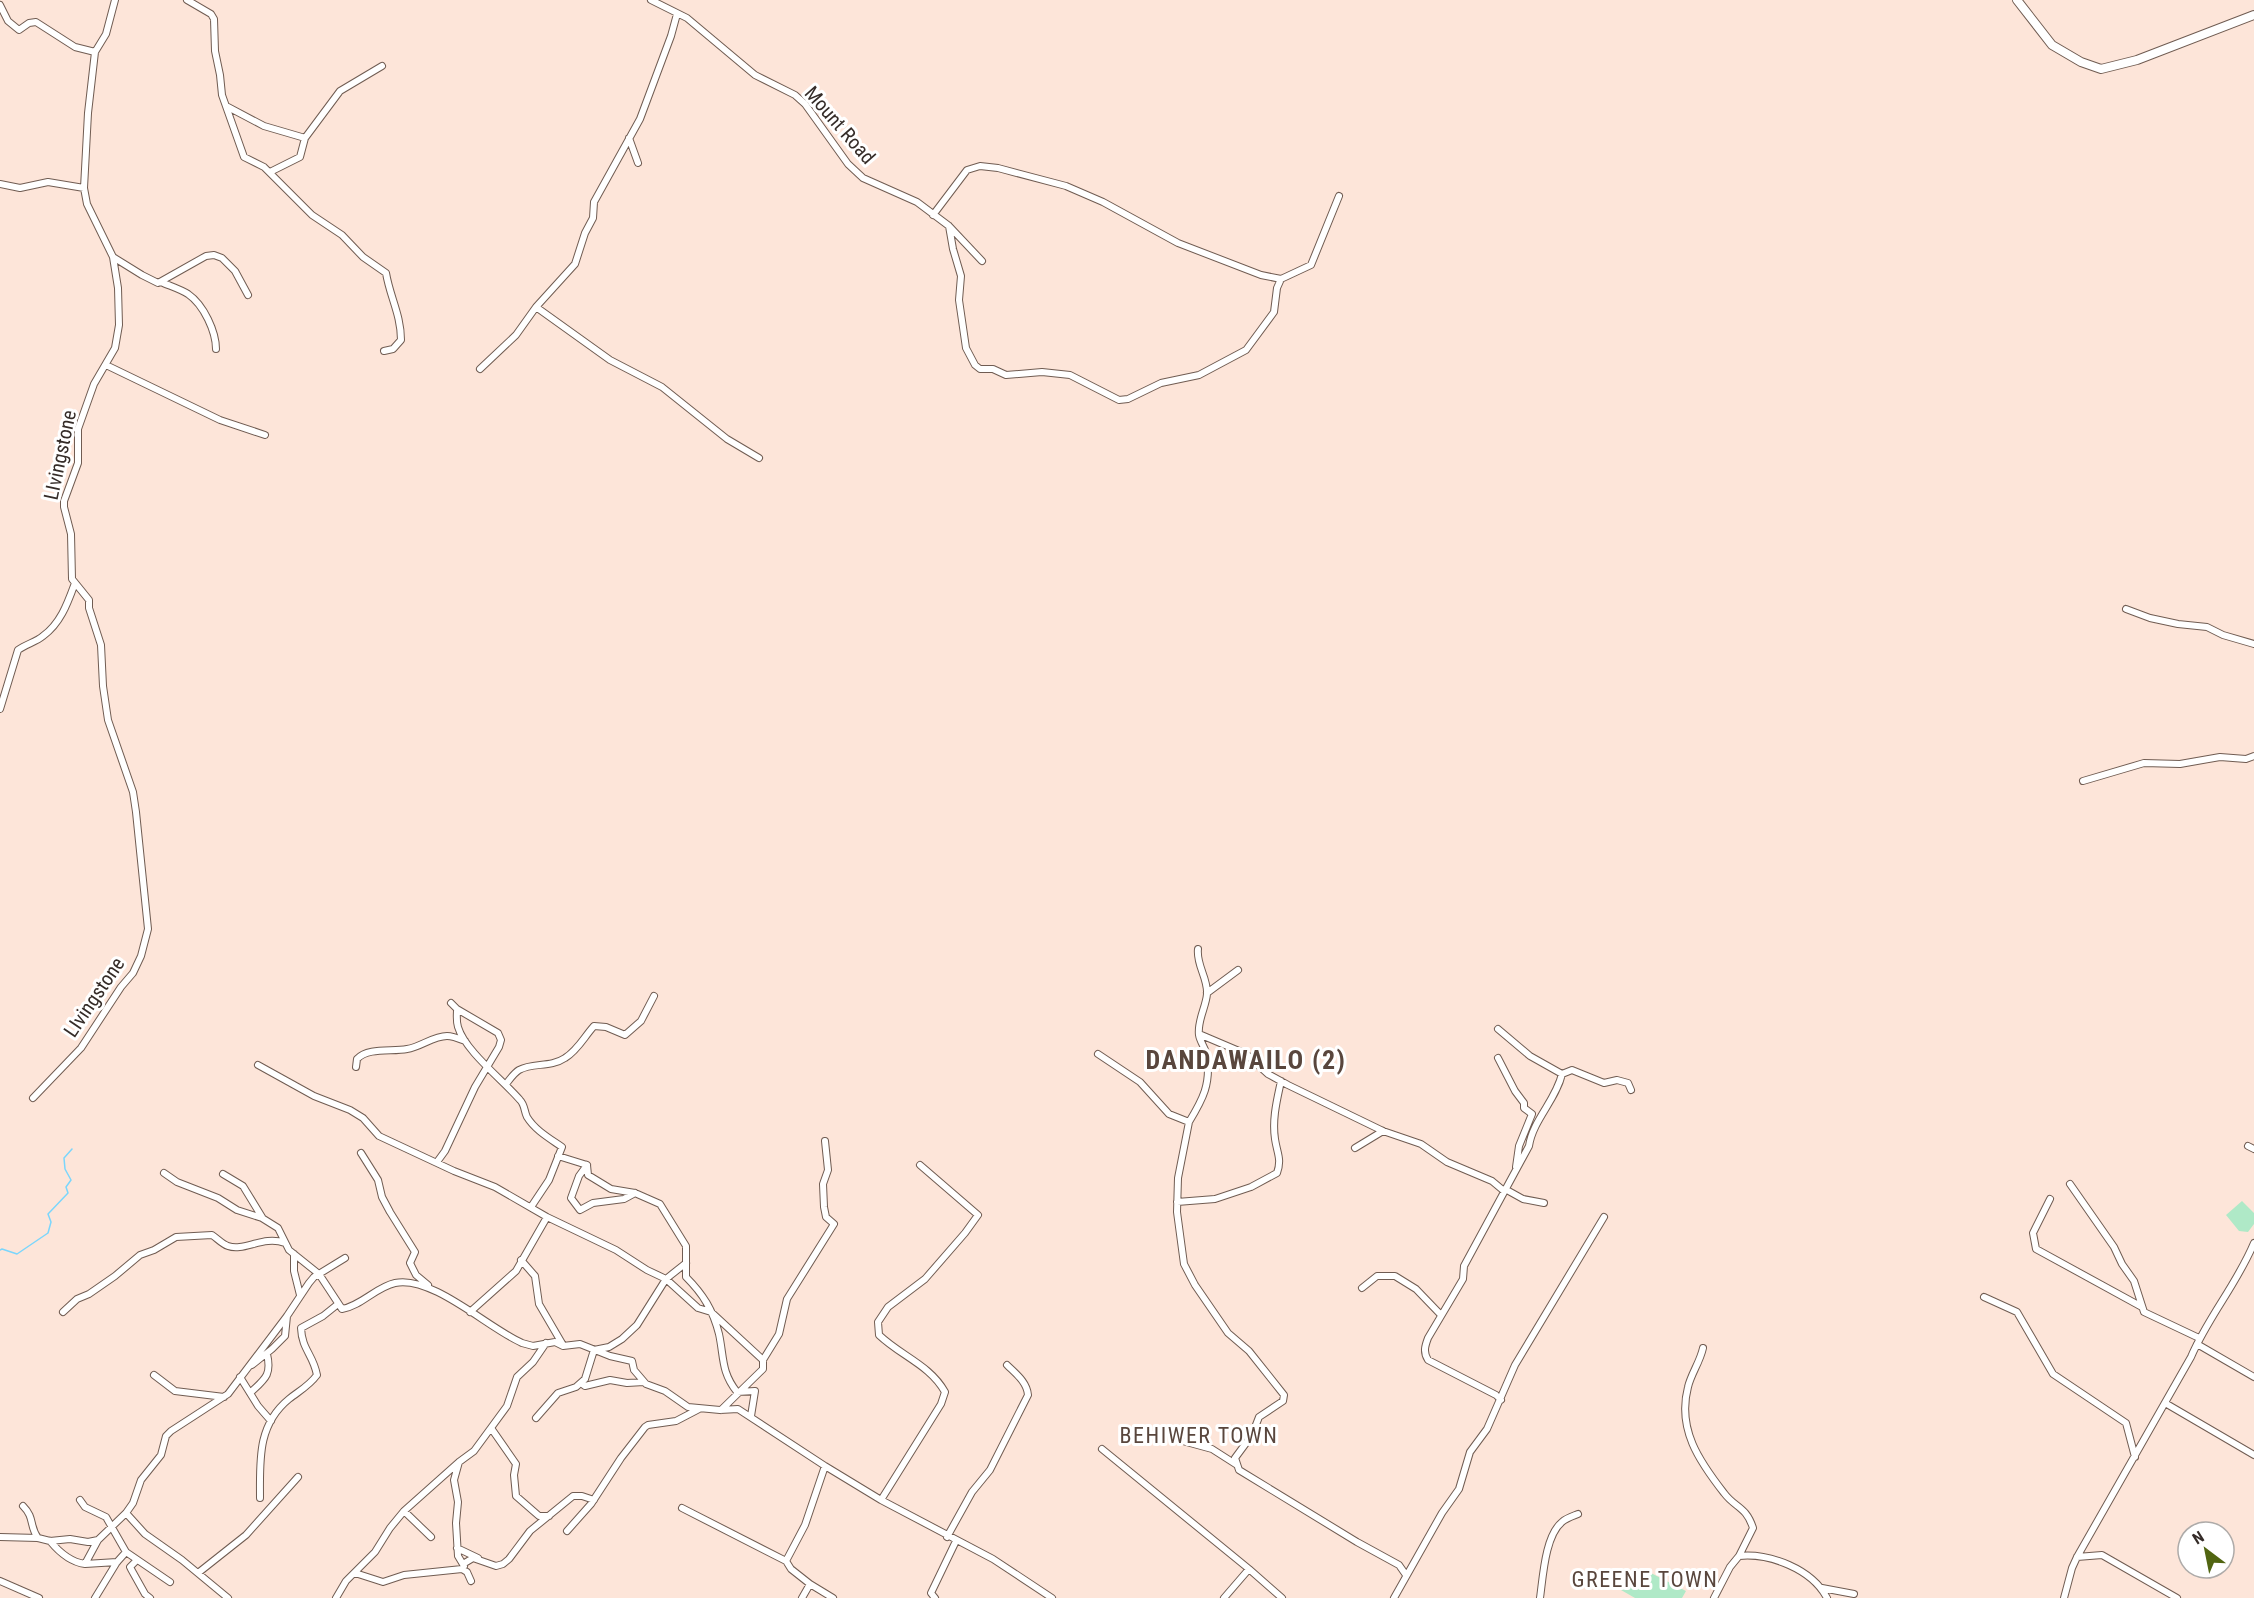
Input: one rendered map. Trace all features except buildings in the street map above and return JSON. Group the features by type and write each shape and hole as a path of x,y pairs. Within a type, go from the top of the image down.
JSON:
{"street":[{"name":"LIvingstone","path":"33,1098 81,1048 132,973 143,949 148,929 133,792 108,720 99,637 86,595 72,579 70,572 71,534 64,507 64,501 77,468 78,429 94,384 106,365 116,342 119,325 118,288 113,257 87,204 84,188 88,113 95,52 106,34 115,0"},
{"path":"187,0 211,14 214,19 215,51 222,95 244,157 264,167 312,215 342,235 363,257 386,273 391,299 397,306 401,340 393,349 384,351"},
{"name":"Mount Road","path":"651,0 687,18 755,75 795,95 805,104 848,165 863,178 917,202 949,226 982,261"},
{"path":"2017,0 2052,45 2081,62 2101,69 2137,60 2254,15"},
{"path":"0,5 8,21 19,30 29,23 36,22 75,47 95,52"},
{"path":"480,369 516,335 536,307 575,264 585,233 593,218 594,202 640,118 677,14"},
{"path":"270,172 300,157 305,138 340,92 382,66"},
{"path":"226,106 264,126 305,138"},
{"path":"629,138 638,163"},
{"path":"933,215 967,170 980,166 998,168 1066,186 1103,202 1178,243 1261,275 1281,279"},
{"path":"0,184 20,188 48,182 84,188"},
{"path":"949,226 952,249 961,276 959,300 966,348 975,365 980,369 993,369 1006,375 1042,372 1070,375 1119,400 1128,399 1161,383 1198,375 1246,350 1274,312 1276,288 1281,279 1311,265 1339,196"},
{"path":"161,282 206,256 214,255 222,258 235,271 248,295"},
{"path":"113,257 150,279 180,290 196,301 216,337 216,350"},
{"path":"536,307 610,360 662,387 727,439 759,458"},
{"path":"106,365 226,423 265,435"},
{"path":"0,709 18,650 44,635 55,625 63,613 75,583"},
{"path":"2126,609 2150,618 2207,627 2223,635 2254,644"},
{"path":"2083,781 2144,763 2180,764 2220,758 2246,759 2254,756"},
{"path":"1198,949 1197,958 1204,973 1207,993 1199,1034 1207,1055 1208,1078 1204,1097 1189,1122 1178,1178 1177,1202 1184,1264 1194,1286 1228,1333 1249,1352 1284,1395 1283,1401 1259,1417 1252,1435 1235,1458 1239,1470 1399,1565 1406,1575"},
{"path":"1207,993 1238,970"},
{"path":"506,1084 519,1070 546,1066 564,1059 578,1048 584,1036 594,1026 606,1027 625,1035 641,1021 654,996"},
{"path":"437,1162 445,1151 501,1040 498,1033 457,1009 452,1003"},
{"path":"457,1009 458,1028 466,1041 486,1067 524,1104 532,1125 562,1147 546,1186 531,1208"},
{"path":"1498,1029 1530,1056 1562,1074"},
{"path":"1199,1034 1246,1054 1268,1074 1383,1131 1421,1144 1447,1162 1492,1181 1523,1199 1544,1203"},
{"path":"356,1067 357,1059 364,1053 406,1050 440,1037 450,1036 466,1041"},
{"path":"1098,1054 1140,1082 1169,1114 1189,1122"},
{"path":"1498,1058 1524,1103 1524,1108 1532,1114 1519,1146 1515,1170"},
{"path":"258,1065 314,1096 350,1110 380,1136 495,1187 547,1217 616,1250 666,1279 698,1308 711,1312 764,1360"},
{"path":"1562,1074 1572,1070 1604,1083 1617,1080 1628,1083 1631,1090"},
{"path":"1501,1400 1496,1395 1428,1360 1424,1354 1424,1347 1462,1279 1464,1266 1529,1146 1531,1136 1560,1086 1562,1074"},
{"path":"1177,1202 1215,1199 1251,1187 1277,1173 1281,1161 1275,1140 1274,1111 1281,1081"},
{"path":"1355,1148 1383,1131"},
{"path":"720,1410 763,1369 764,1360 779,1334 787,1299 834,1224 826,1217 824,1207 823,1184 828,1170 825,1141"},
{"path":"361,1153 378,1180 382,1197 415,1252 411,1263 416,1275 435,1291"},
{"path":"558,1156 587,1166"},
{"path":"881,1500 941,1404 945,1392 938,1381 921,1364 891,1346 879,1335 878,1322 888,1307 925,1279 966,1233 978,1215 920,1165"},
{"path":"587,1166 588,1175 611,1189 635,1193 660,1204 686,1246 686,1277 703,1293 719,1334 726,1377 737,1392"},
{"path":"587,1166 579,1176 571,1198 580,1209 594,1203 624,1199 635,1193"},
{"path":"164,1173 177,1182 218,1198 237,1210 262,1218 278,1228 285,1244 319,1274 338,1304 345,1310 382,1287 401,1282 415,1282 435,1291 509,1338 522,1343 533,1346 555,1342 563,1346 580,1344 610,1356 632,1361 634,1370 644,1382 664,1391 688,1407 738,1409 881,1500 947,1537 993,1559 1048,1597"},
{"path":"223,1174 243,1186 262,1218"},
{"path":"2070,1184 2114,1246 2122,1264 2134,1281 2144,1312 2198,1341 2254,1377"},
{"path":"2050,1199 2033,1233 2036,1249 2142,1307"},
{"path":"470,1312 516,1271 547,1217"},
{"path":"1394,1598 1442,1513 1460,1489 1470,1452 1487,1428 1515,1365 1604,1217"},
{"path":"63,1312 77,1299 89,1294 115,1276 140,1255 176,1237 212,1235 233,1248 274,1239 285,1244"},
{"path":"2064,1598 2077,1557 2198,1341 2245,1264 2254,1244"},
{"path":"294,1254 294,1271 300,1295"},
{"path":"85,1564 98,1540 133,1503 145,1473 161,1455 166,1436 224,1397 287,1316 300,1295 319,1274 345,1258"},
{"path":"521,1260 535,1276 539,1304 563,1346"},
{"path":"594,1350 609,1347 630,1332 666,1279 686,1263"},
{"path":"1362,1288 1377,1276 1395,1276 1416,1289 1441,1315"},
{"path":"1984,1297 2017,1312 2053,1374 2126,1423 2134,1456"},
{"path":"260,1498 259,1459 267,1425 289,1398 308,1386 317,1376 314,1359 303,1344 301,1328 323,1316 338,1304"},
{"path":"246,1369 267,1354 285,1336 287,1316"},
{"path":"336,1598 341,1587 367,1560 404,1511 459,1462 474,1452 507,1406 517,1377 533,1362 546,1343"},
{"path":"1703,1348 1701,1358 1688,1385 1684,1406 1689,1440 1704,1468 1728,1498 1749,1515 1753,1527 1714,1598"},
{"path":"536,1418 558,1393 581,1383 589,1370 594,1350"},
{"path":"250,1393 267,1375 269,1370 267,1354"},
{"path":"947,1537 972,1492 990,1470 1028,1395 1022,1380 1007,1365"},
{"path":"154,1375 175,1391 224,1397"},
{"path":"240,1377 258,1406 271,1421"},
{"path":"581,1383 585,1386 610,1380 627,1383 644,1382"},
{"path":"737,1392 755,1391 751,1416"},
{"path":"2165,1403 2254,1455"},
{"path":"567,1531 594,1500 621,1458 645,1427 676,1421 691,1415 699,1408"},
{"path":"491,1428 516,1464 514,1475 516,1496 539,1516 549,1516"},
{"path":"1179,1440 1212,1449 1238,1465"},
{"path":"1102,1449 1282,1598"},
{"path":"459,1462 454,1480 458,1502 456,1523 458,1556 471,1581"},
{"path":"786,1561 805,1525 825,1466"},
{"path":"198,1573 246,1535 298,1477"},
{"path":"458,1548 496,1566 503,1564 530,1531 573,1496 594,1500"},
{"path":"80,1500 85,1507 106,1516 126,1552 136,1561 170,1582"},
{"path":"23,1506 32,1517 33,1530 38,1538"},
{"path":"682,1508 786,1561 791,1569 810,1584 833,1598"},
{"path":"404,1511 431,1537"},
{"path":"126,1513 146,1533 228,1598"},
{"path":"1540,1598 1554,1531 1563,1521 1578,1514"},
{"path":"0,1537 38,1538 50,1541 98,1540"},
{"path":"50,1541 62,1555 77,1563 117,1562"},
{"path":"935,1598 931,1593 956,1541"},
{"path":"95,1598 117,1562 126,1552"},
{"path":"1739,1556 1751,1555 1795,1567 1807,1574 1822,1588 1827,1598"},
{"path":"2077,1557 2102,1555 2177,1598"},
{"path":"463,1564 473,1558 479,1559"},
{"path":"367,1560 370,1578"},
{"path":"136,1561 130,1567 145,1594 150,1598"},
{"path":"355,1572 383,1582 404,1575 428,1571 457,1569 467,1572"},
{"path":"1224,1598 1249,1569"},
{"path":"0,1581 39,1598"},
{"path":"802,1598 810,1584"},
{"path":"1822,1588 1854,1594"},
{"path":"1270,1598 1275,1592"}],"green space":[{"path":"2242,1201 2254,1213 2254,1224 2248,1232 2239,1231 2226,1215"},
{"path":"1649,1572 1686,1591 1682,1598 1635,1598 1621,1590"}],"waterway":[{"path":"0,1250 17,1254 48,1233 51,1222 48,1214 68,1193 66,1187 71,1180 65,1169 64,1158 72,1149"}],"district":[{"name":"DANDAWAILO (2)","path":"1246,1060"},
{"name":"BEHIWER TOWN","path":"1199,1435"},
{"name":"GREENE TOWN","path":"1645,1579"}]}
